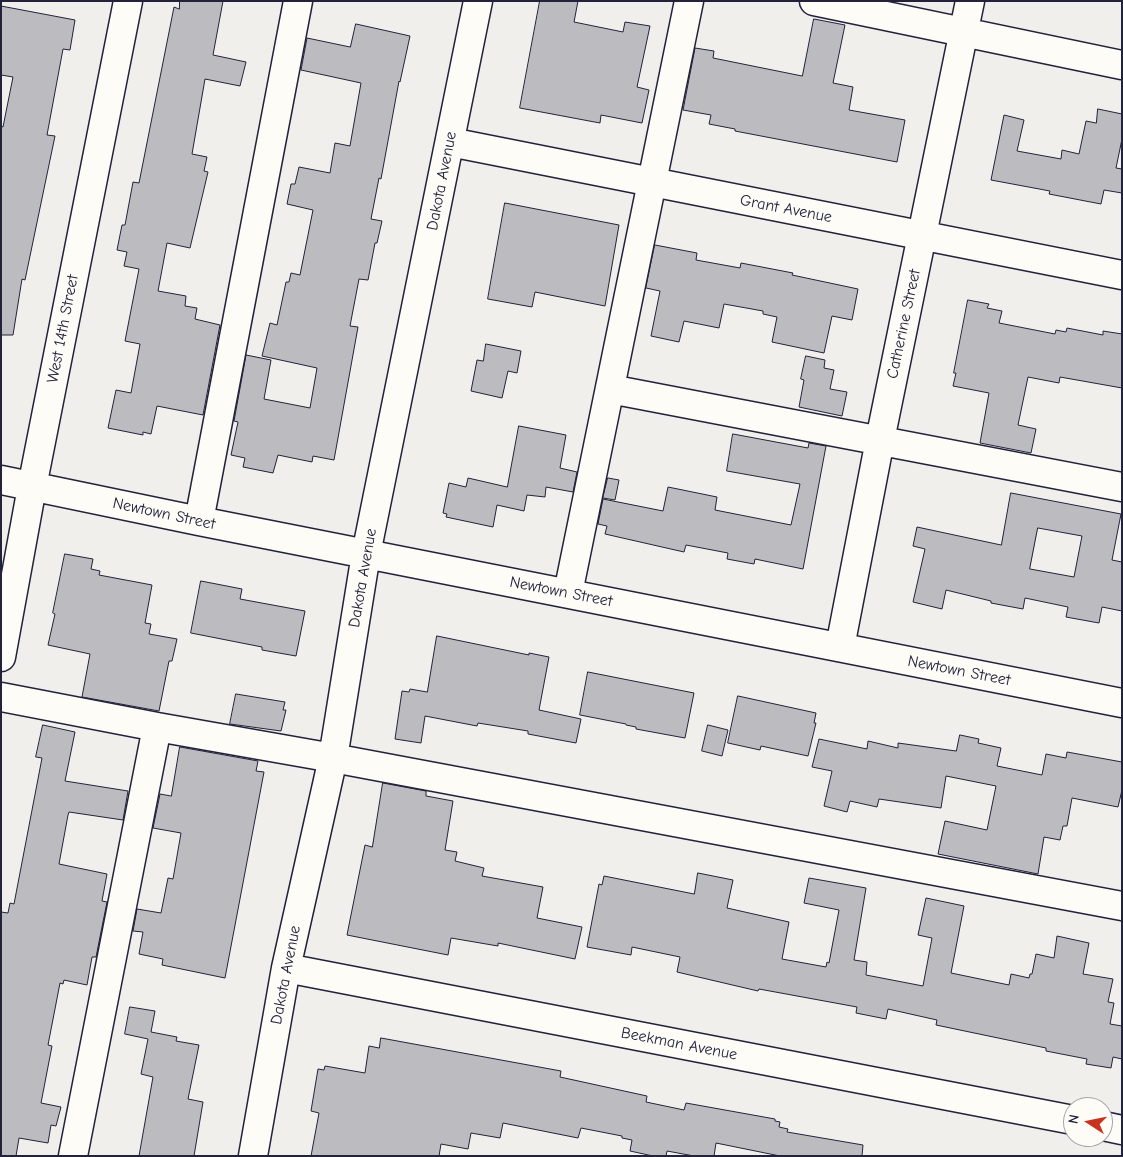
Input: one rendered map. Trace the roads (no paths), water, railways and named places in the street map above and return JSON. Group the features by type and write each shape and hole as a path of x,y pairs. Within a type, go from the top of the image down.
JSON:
{"street":[{"name":"West 14th Street","path":"1,657 32,487 128,1"},
{"path":"199,521 298,1"},
{"name":"Dakota Avenue","path":"253,1156 286,968 333,758 366,554 478,1"},
{"path":"568,593 689,1"},
{"path":"814,1 1122,65"},
{"name":"Catherine Street","path":"840,647 880,440 970,1"},
{"name":"Grant Avenue","path":"450,142 1122,275"},
{"path":"610,389 1122,487"},
{"name":"Newtown Street","path":"1,480 199,521 1122,703"},
{"path":"1,697 1122,906"},
{"path":"73,1156 157,727"},
{"name":"Beekman Avenue","path":"286,968 1063,1118"}]}
